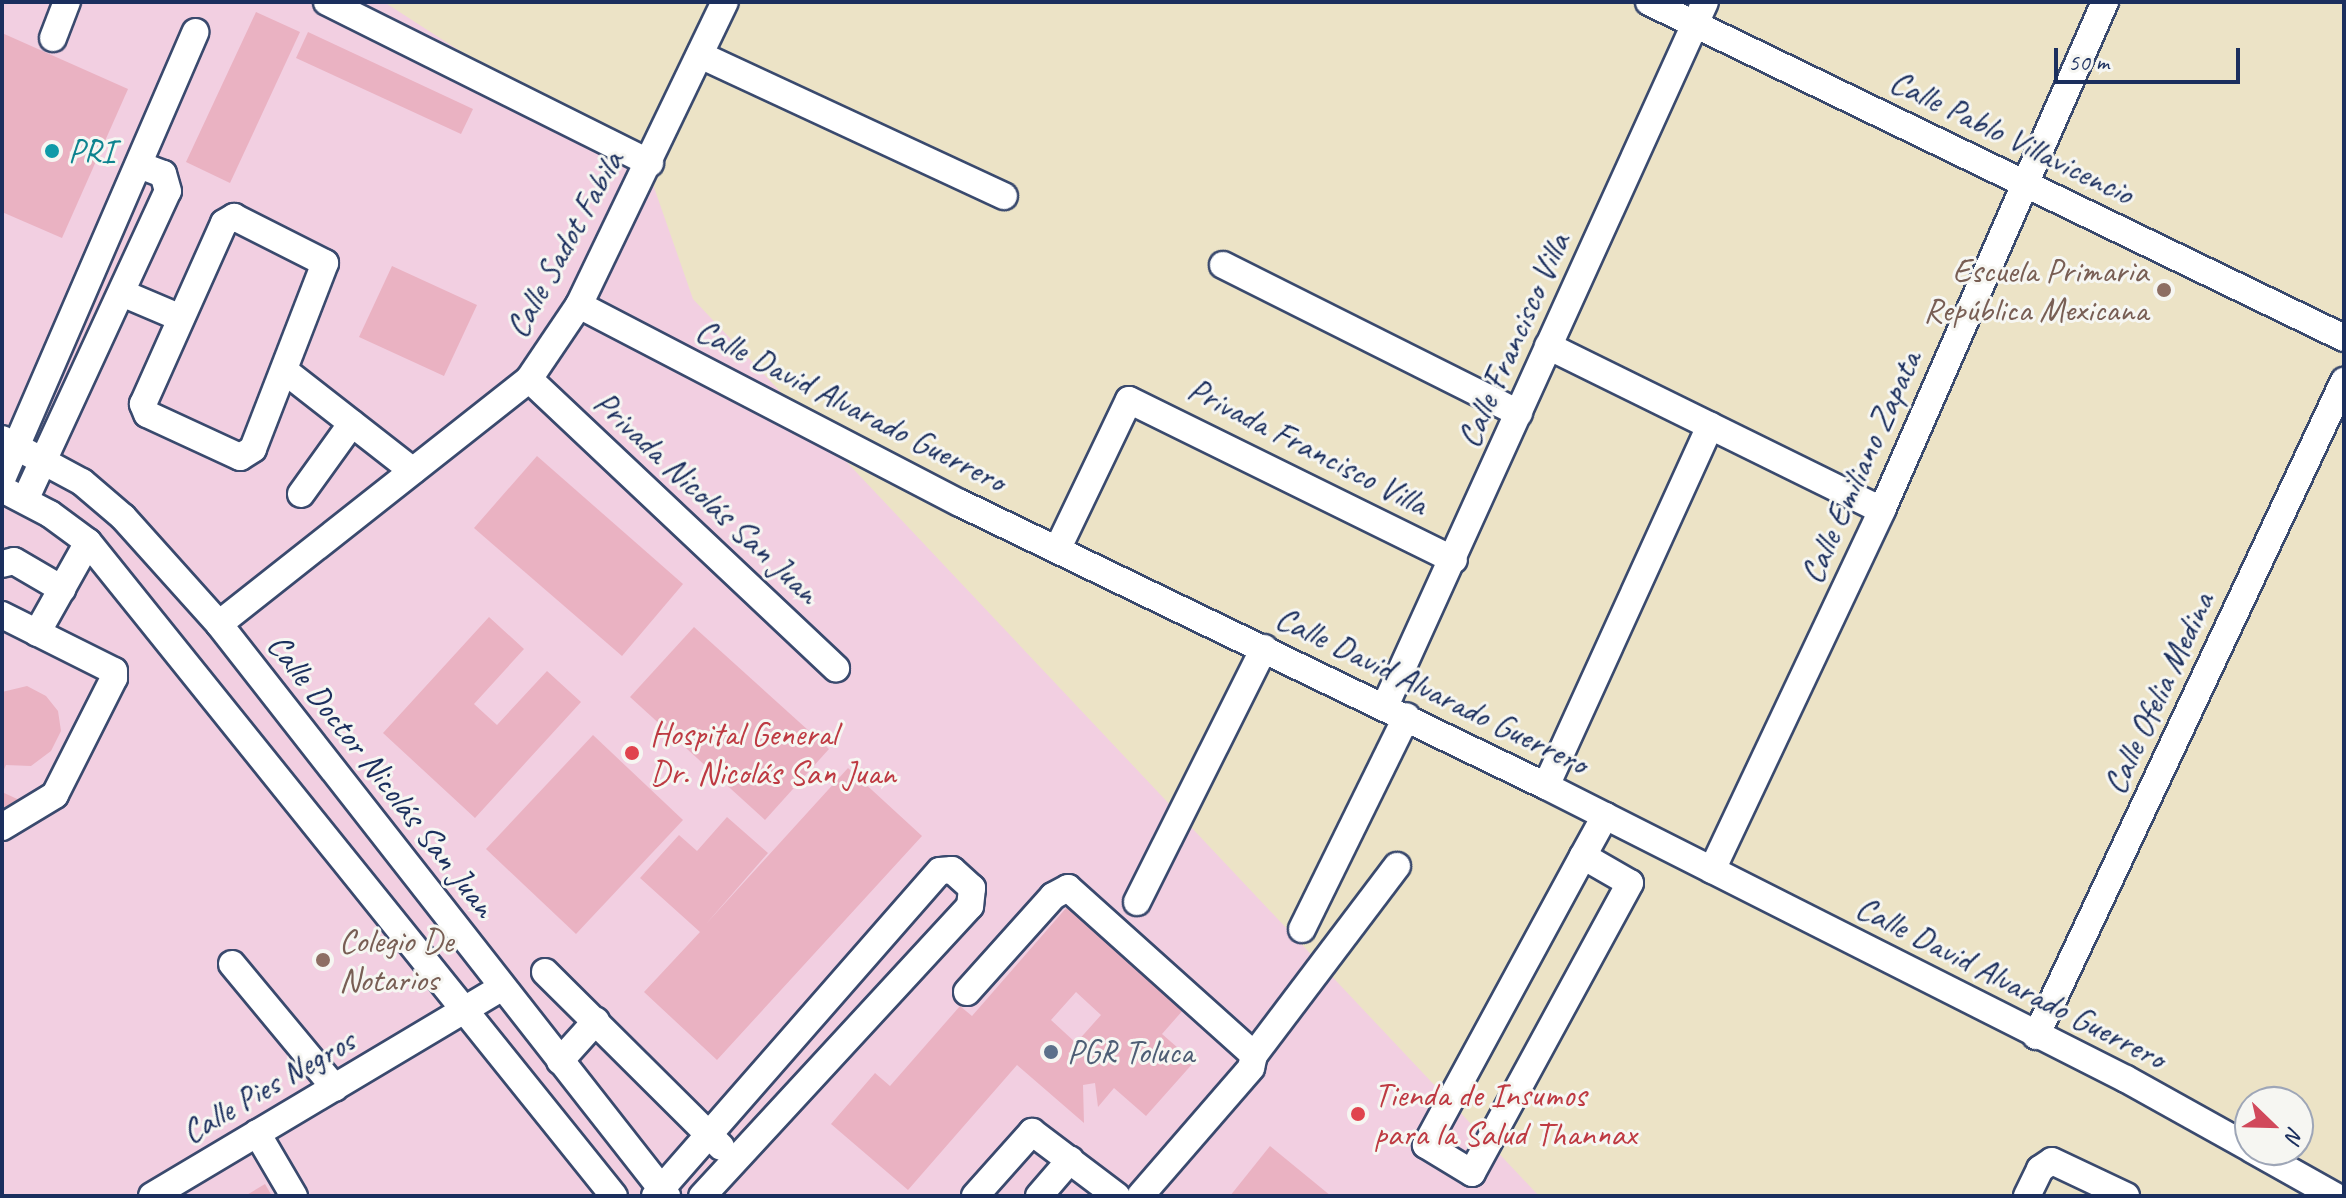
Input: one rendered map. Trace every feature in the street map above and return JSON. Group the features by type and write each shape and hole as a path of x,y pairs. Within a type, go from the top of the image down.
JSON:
{"street":[{"path":"53,38 67,2"},
{"path":"327,2 650,163"},
{"name":"Calle Sadot Fabila","path":"219,624 529,379 579,305 725,2"},
{"name":"Calle Pablo Villavicencio","path":"1649,2 1700,13 2026,183 2344,338"},
{"name":"Calle Emiliano Zapata","path":"1712,870 1882,510 2105,2"},
{"name":"Calle Francisco Villa","path":"1302,929 1396,711 1454,560 1700,13"},
{"path":"2,479 10,442 42,393 195,32"},
{"path":"700,55 1004,196"},
{"path":"140,165 163,174 168,191 43,458 13,494 88,542 614,1196"},
{"path":"229,218 284,239 325,263 285,371 247,455 240,457 147,414 143,404 229,218"},
{"path":"1223,265 1519,413"},
{"path":"122,293 181,318"},
{"name":"Calle David Alvarado Guerrero","path":"579,305 960,503 1546,786 2234,1140"},
{"path":"1548,346 1882,510"},
{"path":"285,371 413,471"},
{"name":"Privada Nicolás San Juan","path":"529,379 836,668"},
{"name":"Calle Ofelia Medina","path":"2036,1036 2344,381"},
{"path":"42,393 69,402"},
{"name":"Privada Francisco Villa","path":"1058,548 1129,400 1454,560"},
{"path":"301,494 352,423"},
{"path":"1546,786 1710,426"},
{"name":"Calle Doctor Nicolás San Juan","path":"10,442 43,458 123,517 219,624 662,1194"},
{"path":"37,633 88,542"},
{"path":"2,564 14,561 62,589"},
{"path":"2,615 114,671 114,678 55,795 2,827"},
{"path":"1137,902 1264,648"},
{"path":"1583,856 1630,883 1472,1173 1426,1145 1583,856 1605,816"},
{"path":"1140,1196 1242,1080 1254,1055 1397,866"},
{"path":"662,1194 940,871 952,870 972,888 970,906 702,1196"},
{"path":"967,992 1053,896 1068,888 1254,1055"},
{"path":"232,964 335,1088"},
{"path":"545,972 712,1134 731,1162"},
{"name":"Calle Pies Negros","path":"152,1196 501,988"},
{"path":"560,1061 596,1021"},
{"path":"755,1083 782,1108"},
{"path":"257,1133 294,1196"},
{"path":"975,1196 1026,1135 1037,1134 1117,1196"},
{"path":"1039,1196 1070,1160"},
{"path":"2027,1196 2040,1169 2052,1161 2126,1196"},
{"name":"Calle David Alvarado Guerrero","path":"2282,1166 2335,1196"}],"shaded area":[{"path":"2,2 384,2 649,173 693,299 1539,1196 2,1196"}],"building":[{"path":"256,12 300,32 230,183 186,162"},
{"path":"308,32 473,109 461,134 296,58"},
{"name":"PRI","path":"2,33 128,89 62,238 2,212"},
{"path":"392,266 477,305 444,376 359,337"},
{"path":"537,456 683,584 622,656 474,528"},
{"path":"489,617 524,649 474,704 497,725 547,671 581,702 475,818 383,733"},
{"path":"694,627 829,749 765,820 630,697"},
{"path":"27,686 46,696 58,711 61,731 51,751 31,766 6,765 2,774 2,692"},
{"path":"593,735 683,820 576,934 486,849"},
{"path":"848,768 922,836 717,1060 644,992 700,932 640,878 679,835 697,851 727,817 768,853 706,924"},
{"path":"2,792 28,804 2,811"},
{"name":"PGR Toluca","path":"1067,907 1184,1009 1162,1034 1194,1062 1146,1116 1114,1088 1098,1107 1095,1083 1083,1085 1084,1123 1017,1065 908,1190 831,1124 875,1073 890,1086 960,1006 972,1016","holes":["1076,992 1101,1015 1076,1043 1051,1020"]},
{"path":"1270,1146 1331,1196 1230,1196"},
{"path":"265,1184 272,1196 245,1196"}],"place":[{"name":"PRI","path":"52,151"},
{"name":"Escuela Primaria República Mexicana","path":"2164,290"},
{"name":"Hospital General Dr. Nicolás San Juan","path":"632,753"},
{"name":"Colegio De Notarios","path":"323,960"},
{"name":"PGR Toluca","path":"1051,1052"},
{"name":"Tienda de Insumos para la Salud Thannax","path":"1358,1114"}]}
